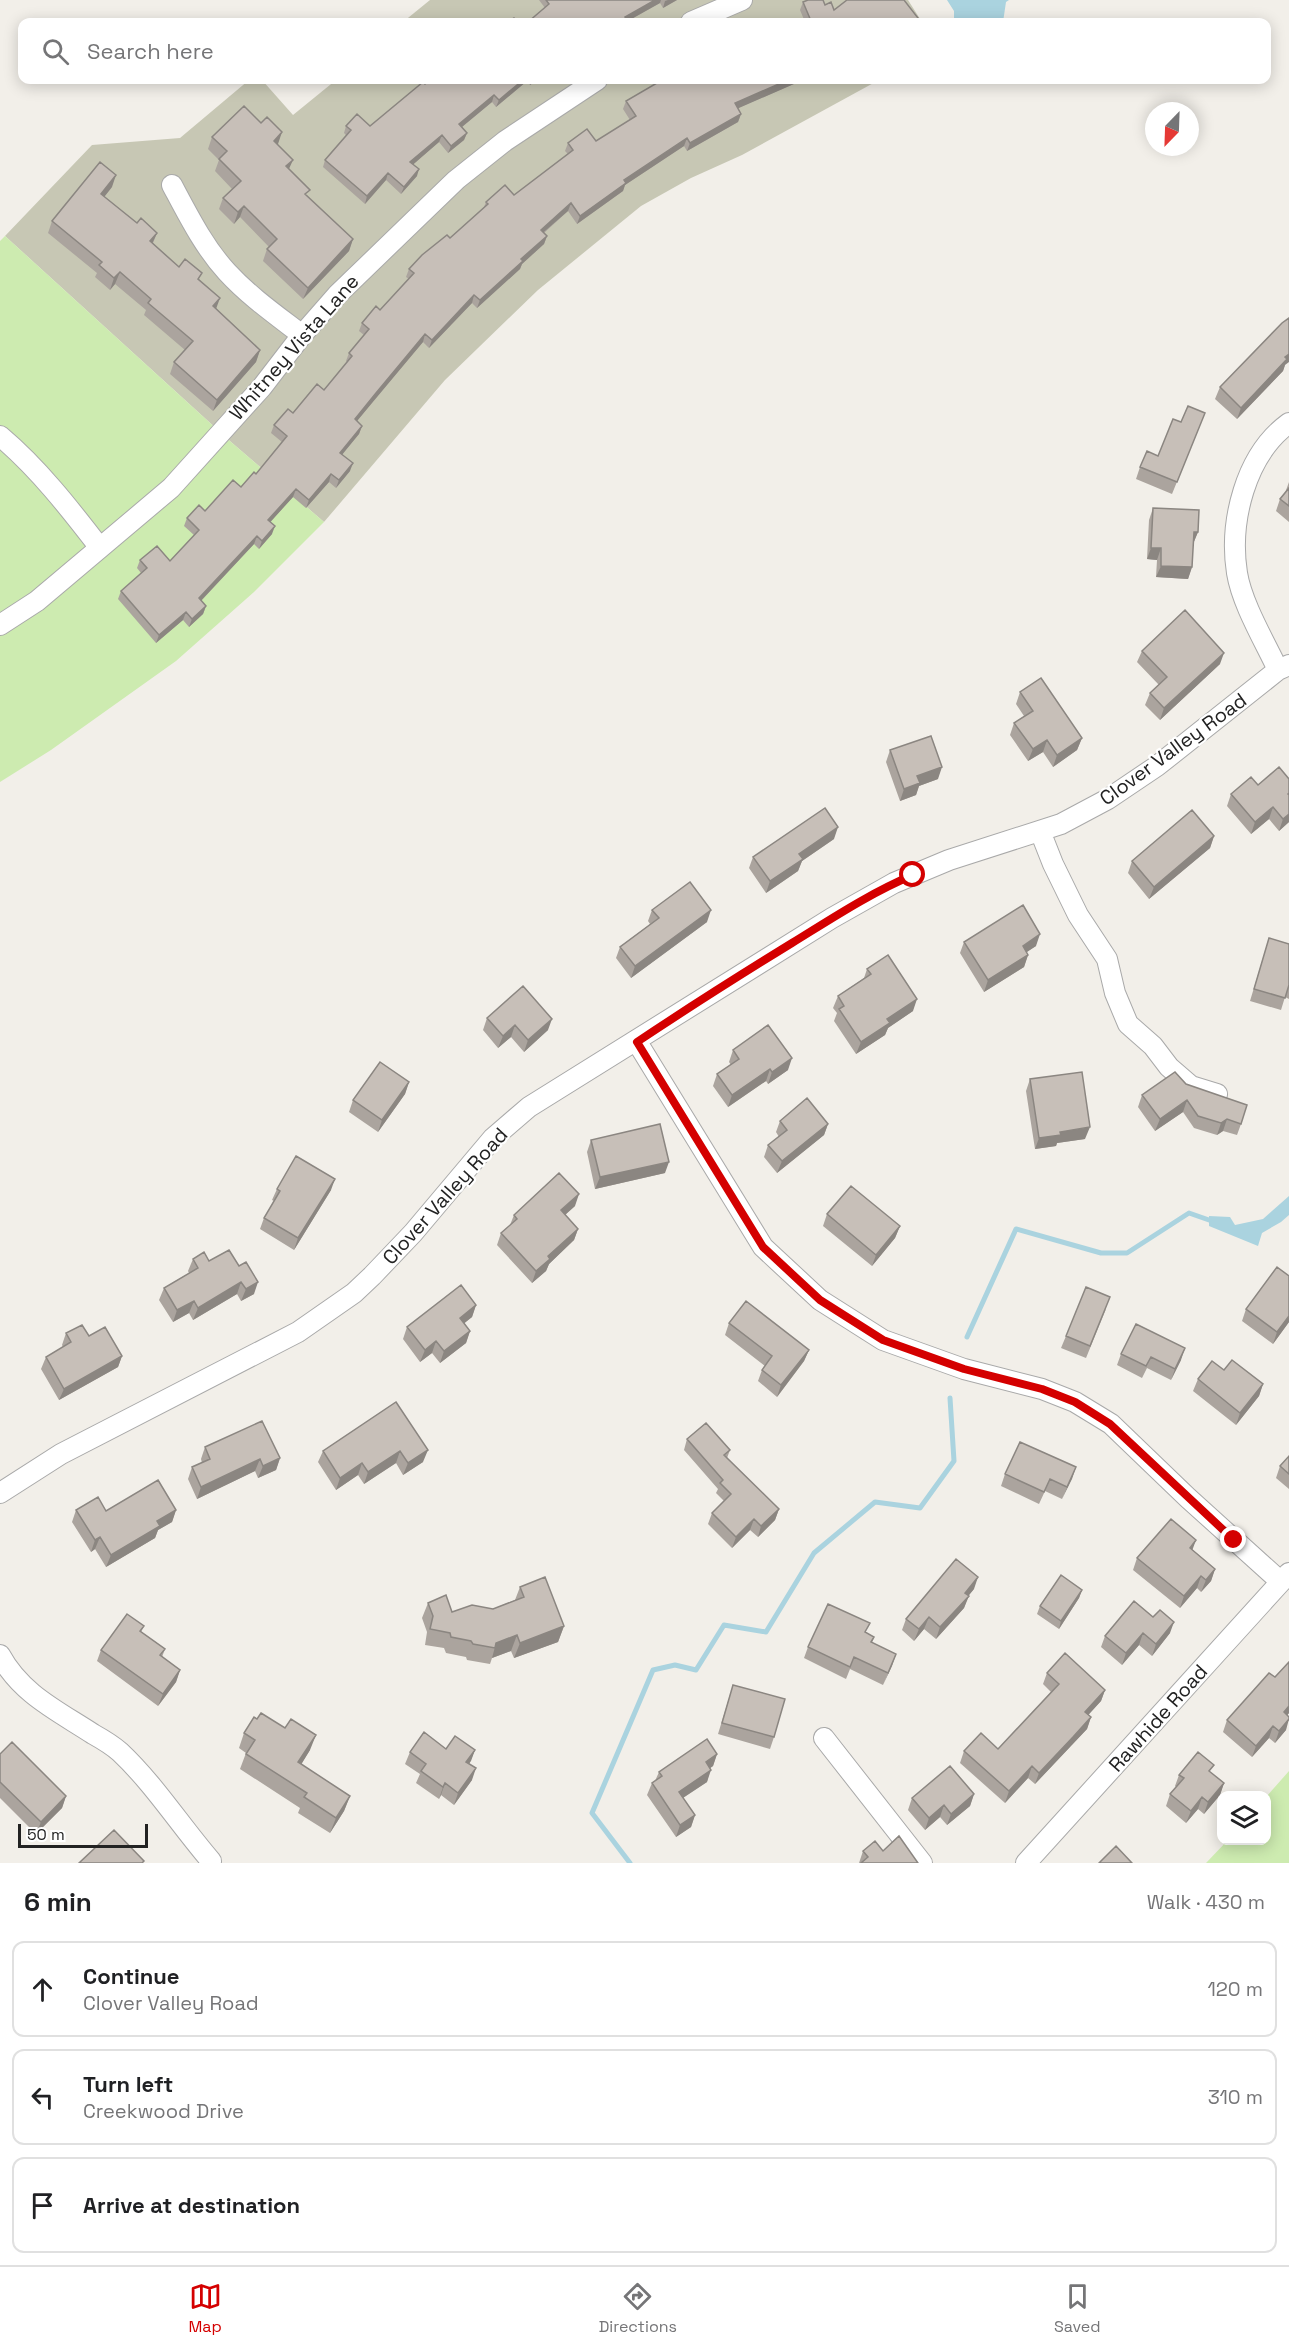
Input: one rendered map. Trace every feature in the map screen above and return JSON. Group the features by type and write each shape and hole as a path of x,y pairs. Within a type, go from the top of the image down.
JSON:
{"street":[{"path":"700,18 742,0"},
{"name":"Whitney Vista Lane","path":"0,624 37,601 171,488 262,387 302,335 383,248 456,180 505,141 591,84"},
{"path":"172,186 208,248 226,271 249,293 302,335"},
{"path":"1284,668 1252,615 1237,574 1235,528 1246,484 1262,452 1289,423"},
{"path":"0,436 39,475 100,548"},
{"name":"Clover Valley Road","path":"0,1492 62,1454 298,1332 334,1308 372,1276 413,1233 493,1138 529,1107 637,1042 796,941 894,883 949,860 1061,824 1108,799 1157,766 1284,668"},
{"path":"1040,831 1078,915 1107,959 1115,993 1128,1024 1153,1046 1169,1067 1191,1086 1217,1094"},
{"path":"637,1042 763,1247 820,1300 883,1340 964,1369 1042,1389 1075,1402 1110,1424 1285,1577"},
{"name":"Rawhide Road","path":"1026,1863 1285,1577"},
{"path":"0,1655 9,1672 34,1697 118,1750 151,1785 180,1825 217,1862"},
{"path":"824,1738 922,1863"}],"shaded area":[{"path":"430,0 908,0 919,18 408,18"},
{"path":"244,84 266,84 293,115 331,84 872,84 742,155 691,178 641,206 538,290 445,380 324,522 231,442 5,236 92,145 180,138"}],"green space":[{"path":"5,236 231,442 324,522 254,592 176,661 51,750 0,782 0,241"},
{"path":"1289,1771 1289,1863 1206,1863 1223,1845 1271,1845 1271,1791"}],"water":[{"path":"947,0 1009,0 1006,2 1004,18 954,18 954,11"},
{"path":"1289,1196 1289,1215 1262,1233 1258,1246 1209,1226 1209,1216 1230,1217 1235,1225 1263,1219"}],"building":[{"path":"546,0 655,0 626,18 533,18 549,4"},
{"path":"823,0 825,5 831,2 834,10 847,0 904,0 918,18 810,18 803,2"},
{"path":"421,84 518,84 499,100 494,95 459,124 467,133 451,146 442,135 410,162 419,169 404,187 388,173 367,196 325,160 351,130 346,126 357,114 370,126"},
{"path":"655,84 779,84 735,103 741,114 690,143 687,138 624,180 626,183 580,216 571,203 541,230 547,236 480,300 474,295 432,340 425,334 355,419 362,426 340,453 353,463 339,480 331,474 309,500 296,489 268,520 275,526 262,541 257,536 199,598 206,606 192,619 186,612 159,635 121,591 147,568 140,560 157,546 170,561 199,530 187,518 199,505 205,511 233,480 241,487 254,472 256,474 287,436 274,425 288,409 293,413 317,384 324,390 352,356 349,353 369,329 362,323 376,306 380,310 414,273 409,269 422,255 447,235 450,238 488,204 486,202 505,185 514,195 573,150 568,143 587,129 596,141 636,116 626,101"},
{"path":"244,106 261,123 267,117 282,132 274,141 293,160 286,166 310,190 305,194 353,239 308,288 267,249 277,239 244,206 238,212 223,198 241,181 219,159 227,151 212,137"},
{"path":"100,162 116,175 101,194 137,223 141,218 157,233 150,241 179,267 185,259 202,273 198,279 220,298 213,306 260,350 217,400 174,362 193,341 148,303 151,299 120,272 114,278 99,265 102,262 52,221"},
{"path":"1289,318 1289,354 1285,357 1287,359 1241,408 1220,387"},
{"path":"1188,406 1205,413 1177,482 1140,467 1147,451 1158,456 1173,419 1181,422"},
{"path":"1289,488 1289,506 1280,499"},
{"path":"1153,508 1199,510 1198,532 1194,532 1192,567 1161,566 1161,548 1151,548"},
{"path":"1185,610 1224,653 1164,708 1150,693 1167,677 1142,651"},
{"path":"1041,678 1082,738 1057,755 1047,740 1033,749 1014,723 1033,711 1020,692"},
{"path":"931,736 942,767 917,776 920,783 904,789 890,750"},
{"path":"1279,767 1289,779 1289,814 1283,819 1273,807 1255,822 1231,794 1251,777 1258,785"},
{"path":"825,808 838,827 799,854 803,859 770,881 753,857"},
{"path":"1192,810 1214,836 1154,887 1132,861"},
{"path":"690,882 711,910 635,966 620,947 659,918 652,910"},
{"path":"1023,905 1040,934 1023,946 1028,955 988,980 964,942"},
{"path":"1269,938 1289,944 1289,985 1285,998 1254,989"},
{"path":"888,955 917,999 887,1019 890,1023 861,1042 839,1009 844,1006 838,996 871,974 867,969"},
{"path":"523,986 552,1019 528,1040 515,1025 503,1036 487,1018"},
{"path":"768,1025 792,1058 772,1072 770,1069 732,1095 717,1074 739,1059 733,1050"},
{"path":"380,1062 409,1082 382,1120 353,1100"},
{"path":"1082,1072 1090,1127 1039,1138 1030,1079"},
{"path":"1175,1072 1186,1084 1247,1105 1241,1124 1227,1119 1221,1123 1198,1116 1187,1100 1160,1119 1142,1095"},
{"path":"807,1098 828,1124 782,1161 768,1145 787,1130 780,1121"},
{"path":"660,1124 669,1162 600,1177 591,1140"},
{"path":"296,1156 335,1179 298,1238 264,1218 280,1191 277,1189"},
{"path":"559,1173 579,1194 561,1210 578,1229 548,1256 550,1259 536,1271 501,1233 517,1219 514,1215"},
{"path":"851,1186 900,1226 876,1255 827,1214"},
{"path":"229,1250 239,1266 246,1262 258,1282 246,1289 241,1282 198,1308 194,1301 177,1310 164,1288 198,1268 193,1259 204,1252 209,1261"},
{"path":"1277,1267 1289,1276 1289,1316 1277,1332 1246,1309"},
{"path":"461,1285 476,1305 460,1318 470,1331 444,1351 436,1341 425,1350 407,1327"},
{"path":"1086,1287 1110,1297 1090,1346 1066,1336"},
{"path":"746,1301 809,1350 781,1385 762,1370 772,1356 729,1323"},
{"path":"1136,1324 1185,1348 1175,1369 1151,1357 1146,1366 1121,1354"},
{"path":"82,1325 89,1336 105,1327 122,1356 64,1389 46,1357 71,1342 66,1333"},
{"path":"1232,1360 1263,1384 1240,1413 1198,1379 1212,1361 1224,1370"},
{"path":"396,1402 428,1450 408,1463 400,1451 368,1472 362,1463 340,1478 323,1451"},
{"path":"262,1421 280,1458 263,1466 260,1459 201,1487 192,1467 210,1459 205,1447"},
{"path":"706,1423 730,1450 724,1455 779,1509 761,1526 754,1519 736,1537 712,1513 731,1494 720,1483 723,1480 687,1439"},
{"path":"1020,1442 1076,1467 1067,1487 1050,1479 1044,1492 1005,1474"},
{"path":"1289,1456 1289,1474 1280,1466"},
{"path":"158,1480 176,1510 157,1521 160,1526 111,1555 100,1537 95,1540 76,1510 98,1497 106,1511"},
{"path":"1171,1519 1196,1540 1190,1548 1215,1569 1206,1580 1201,1576 1184,1596 1137,1558"},
{"path":"956,1559 978,1577 965,1593 969,1596 940,1627 929,1617 919,1629 906,1619"},
{"path":"1061,1575 1082,1590 1061,1621 1040,1606"},
{"path":"545,1577 564,1626 520,1643 517,1635 496,1643 495,1648 473,1644 471,1641 451,1637 450,1633 430,1629 433,1616 428,1603 446,1595 452,1612 472,1605 493,1609 524,1597 520,1587"},
{"path":"1134,1601 1153,1617 1160,1610 1174,1622 1156,1644 1143,1633 1126,1653 1105,1636"},
{"path":"828,1604 870,1623 865,1632 874,1637 871,1642 896,1654 888,1673 854,1657 850,1667 808,1647"},
{"path":"127,1614 144,1626 140,1631 165,1649 160,1655 180,1670 163,1694 101,1650"},
{"path":"1065,1653 1105,1690 1085,1712 1091,1717 1039,1773 1032,1766 1009,1791 964,1751 981,1733 998,1749 1059,1684 1047,1673"},
{"path":"1289,1662 1289,1706 1284,1712 1289,1719 1279,1731 1273,1726 1256,1746 1227,1720 1269,1673 1275,1677"},
{"path":"733,1685 785,1699 774,1737 722,1723"},
{"path":"261,1713 285,1728 291,1719 316,1735 298,1762 350,1796 336,1818 304,1797 307,1793 246,1754 255,1740 244,1733 254,1717 257,1719"},
{"path":"424,1732 446,1749 455,1736 475,1750 466,1762 476,1768 458,1793 445,1783 443,1787 421,1771 426,1764 410,1752"},
{"path":"707,1739 717,1754 706,1762 711,1770 679,1792 695,1815 680,1825 652,1783 662,1776 659,1772"},
{"path":"12,1742 66,1796 41,1822 0,1782 0,1754"},
{"path":"1198,1752 1214,1765 1209,1771 1224,1783 1208,1802 1202,1797 1191,1811 1170,1794 1184,1778 1179,1775"},
{"path":"950,1766 974,1794 951,1814 944,1805 929,1818 912,1798"},
{"path":"114,1830 144,1861 142,1863 79,1863"},
{"path":"899,1836 918,1863 861,1863 868,1857 863,1851 875,1841 883,1851"},
{"path":"1116,1846 1132,1863 1099,1863"}],"waterway":[{"path":"967,1337 1016,1229 1101,1253 1127,1253 1189,1213 1209,1220"},
{"path":"630,1863 592,1813 653,1670 675,1665 696,1670 724,1625 766,1632 814,1553 875,1502 920,1508 954,1461 950,1398"}],"route":[{"path":"913,875 894,883 832,918 637,1042 763,1247 820,1300 883,1340 964,1369 1042,1389 1075,1402 1110,1424 1234,1540"}]}
